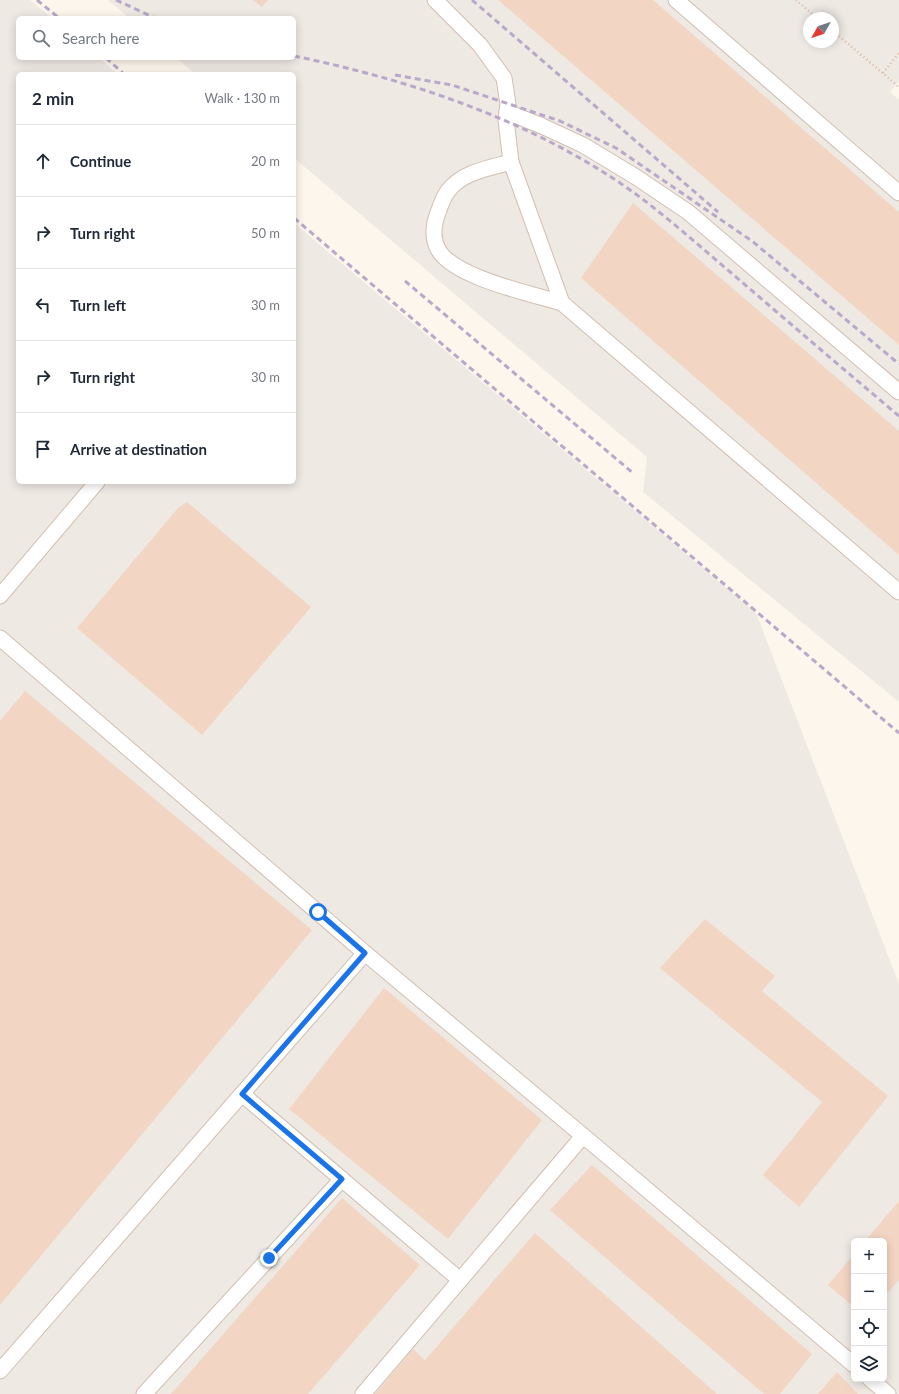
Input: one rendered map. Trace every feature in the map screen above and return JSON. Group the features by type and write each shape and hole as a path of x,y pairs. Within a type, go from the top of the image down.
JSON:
{"lane":[{"path":"435,0 480,45 504,78 508,104 506,120 511,162 562,303"},
{"path":"682,2 899,193"},
{"path":"507,112 583,145 636,177 688,212 899,392"},
{"path":"511,162 472,173 458,180 447,191 435,218 433,233 438,249 448,261 462,270 488,281 562,303 899,592"},
{"path":"0,596 94,484"},
{"path":"0,638 365,953 851,1362"},
{"path":"0,1371 365,953"},
{"path":"242,1094 460,1280"},
{"path":"362,1394 583,1136"},
{"path":"144,1394 342,1179"},
{"path":"874,1382 888,1394"}],"path":[{"path":"796,0 810,12"},
{"path":"839,36 899,86"},
{"path":"883,73 899,53"}],"shaded area":[{"path":"0,0 30,0 50,16 16,16 16,60 101,60 116,72 16,72 16,484 296,484 296,225 756,613 899,984 899,1394 0,1394"},
{"path":"108,0 899,0 899,81 890,92 899,100 899,702 643,492 647,457 296,160 296,72 193,72 178,60 296,60 296,16 127,16"}],"building":[{"path":"253,0 268,0 262,7"},
{"path":"498,0 653,0 899,212 899,345"},
{"path":"633,203 899,431 899,555 581,278"},
{"path":"187,502 311,607 202,735 77,628 178,508"},
{"path":"25,691 312,930 0,1305 0,721"},
{"path":"705,919 775,976 762,991 888,1096 799,1207 763,1175 822,1102 660,968"},
{"path":"384,988 542,1120 448,1239 289,1109"},
{"path":"592,1165 812,1354 780,1394 764,1394 550,1210"},
{"path":"342,1198 420,1265 308,1394 171,1394"},
{"path":"899,1201 899,1280 887,1294 887,1238 868,1238"},
{"path":"535,1233 717,1394 375,1394 413,1349 425,1360"},
{"path":"851,1258 851,1304 828,1285"},
{"path":"837,1372 858,1394 818,1394"}],"railway":[{"path":"37,0 57,16"},
{"path":"116,0 151,16"},
{"path":"472,0 718,212"},
{"path":"296,56 377,76 458,102 537,135 611,177 627,187 686,234 899,416"},
{"path":"108,60 122,72"},
{"path":"395,75 452,85 560,121 616,148 752,241 899,364"},
{"path":"296,220 899,733"},
{"path":"405,281 633,473"}],"route":[{"path":"269,1258 342,1179 242,1094 365,953 318,912"}]}
